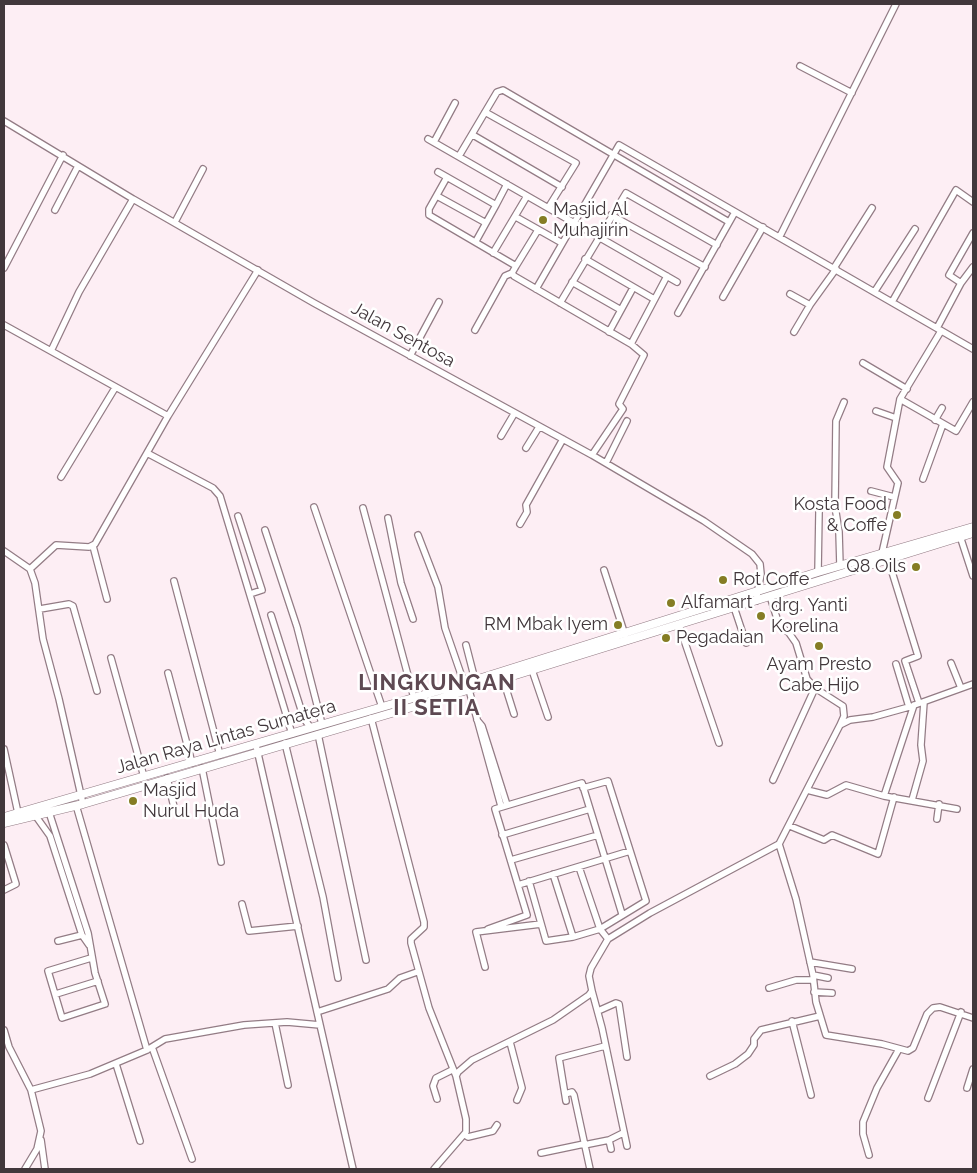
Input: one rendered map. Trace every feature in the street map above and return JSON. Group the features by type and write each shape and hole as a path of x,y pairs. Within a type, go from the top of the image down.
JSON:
{"highway":[{"name":"Jalan Raya Lintas Sumatera","path":"960,534 973,526"},
{"name":"Jalan Raya Lintas Sumatera","path":"4,817 80,801 202,768 322,724 414,698 502,679 756,601 885,556 960,534 973,533"},
{"name":"Jalan Raya Lintas Sumatera","path":"4,824 49,812 144,776 220,755 285,743 371,718 466,687 476,680 757,591 818,572 885,556"}],"street":[{"path":"780,236 896,4"},
{"path":"800,66 852,93"},
{"path":"459,156 497,92 503,90 730,222"},
{"path":"434,142 456,103"},
{"path":"485,112 576,163 548,208"},
{"name":"Jalan Sentosa","path":"4,121 133,199 410,356 592,455 704,521 752,554 761,569 756,601"},
{"path":"473,135 562,186"},
{"path":"428,138 677,282"},
{"path":"536,289 619,145 780,236 973,349"},
{"path":"4,268 63,155"},
{"path":"55,210 78,166"},
{"path":"175,222 203,169"},
{"path":"438,172 496,205"},
{"path":"447,177 429,209 429,215 516,266"},
{"path":"476,241 507,184"},
{"path":"892,302 956,190 973,202"},
{"path":"560,303 624,194 628,194 717,245"},
{"path":"437,196 486,223"},
{"path":"493,254 527,196"},
{"path":"51,351 88,275 133,199"},
{"path":"794,332 872,208"},
{"path":"678,313 735,212"},
{"path":"612,215 705,267"},
{"path":"516,217 562,243"},
{"path":"723,298 763,227"},
{"path":"874,291 914,229"},
{"path":"475,330 505,276 512,273 538,230"},
{"path":"961,283 949,274 973,233"},
{"path":"586,259 654,299"},
{"path":"912,800 923,761 916,704 905,660 918,656 885,556 897,480 887,467 900,399 939,329 961,283 973,267"},
{"path":"107,599 93,546 168,416 258,270"},
{"path":"512,273 631,344 644,355 619,404 623,408 592,455"},
{"path":"631,344 667,276"},
{"path":"572,282 621,310"},
{"path":"609,332 633,288"},
{"path":"790,294 810,305"},
{"path":"410,356 439,302"},
{"path":"4,325 168,416"},
{"path":"862,364 907,389"},
{"path":"61,477 115,388"},
{"path":"900,399 956,431 973,402"},
{"path":"840,566 839,532 835,506 836,421 844,402"},
{"path":"936,420 942,408"},
{"path":"876,411 896,418"},
{"path":"501,436 514,414"},
{"path":"606,463 627,421"},
{"path":"923,479 942,424"},
{"path":"526,448 539,427"},
{"path":"520,524 527,512 526,505 563,439"},
{"path":"147,453 217,492 224,506 230,536 250,594 292,734"},
{"path":"871,491 894,497"},
{"path":"314,507 382,707"},
{"path":"363,508 414,698"},
{"path":"818,572 819,512"},
{"path":"238,516 262,590 250,594"},
{"path":"388,518 401,583 413,619"},
{"path":"265,530 297,627 322,724"},
{"path":"960,534 973,576"},
{"path":"418,535 438,587 445,628 477,720 482,726 504,806"},
{"path":"30,569 56,545 93,546"},
{"path":"4,551 30,569 37,591 45,645 60,699 80,801 150,1049 192,1158"},
{"path":"604,570 625,634"},
{"path":"174,581 220,755"},
{"path":"627,1146 598,1011 592,992 589,976 591,968 608,939 650,913 779,844 790,826 844,716 842,706 815,688 808,679 796,643 790,633 779,625 770,596"},
{"path":"40,608 69,604 73,606 97,691"},
{"path":"734,607 746,643"},
{"path":"271,615 304,719 311,728"},
{"path":"679,625 719,743"},
{"path":"466,644 476,680"},
{"path":"111,658 144,776"},
{"path":"952,663 961,688"},
{"path":"884,796 916,704 896,664"},
{"path":"532,670 548,717"},
{"path":"168,673 192,763"},
{"path":"502,679 514,714"},
{"path":"840,725 850,720 873,717 916,704 973,684"},
{"path":"773,780 815,688"},
{"path":"371,718 424,922 422,930 411,939 418,972 454,1073 466,1119 465,1135 434,1169"},
{"path":"318,734 366,960"},
{"path":"285,743 323,897 338,978"},
{"path":"257,748 353,1169"},
{"path":"4,749 18,814"},
{"path":"202,768 221,862"},
{"path":"167,778 174,807"},
{"path":"529,881 546,941 573,937 600,929 646,901 608,781 583,788"},
{"path":"485,967 476,932 527,915 495,810 504,806 582,784 622,914"},
{"path":"807,790 827,795 846,785 884,796 940,804 957,809"},
{"path":"790,826 824,840 832,835 878,854 894,797"},
{"path":"937,820 940,804"},
{"path":"502,835 590,809"},
{"path":"49,812 87,930 91,958 105,1004 62,1018 48,971 91,958"},
{"path":"35,816 50,836 82,935 89,945"},
{"path":"511,860 598,835"},
{"path":"779,844 796,899 810,962 814,992 820,1016 828,1036 882,1044 908,1051 913,1048 927,1014 933,1008 940,1007 961,1012 973,1018"},
{"path":"4,845 16,884 4,890"},
{"path":"518,885 630,851"},
{"path":"579,867 600,929 608,939"},
{"path":"553,874 573,937"},
{"path":"242,904 250,931 298,926"},
{"path":"488,928 541,924"},
{"path":"58,941 82,935"},
{"path":"810,962 852,969"},
{"path":"317,1012 388,989 400,978 418,972"},
{"path":"768,988 812,977 828,978"},
{"path":"56,994 98,980"},
{"path":"437,1100 433,1086 436,1078 454,1073 472,1060 553,1020 592,992"},
{"path":"814,992 832,993"},
{"path":"598,1011 616,1003 619,1004 627,1057"},
{"path":"928,1098 961,1012"},
{"path":"710,1076 735,1064 748,1054 754,1045 754,1039 761,1030 792,1021 820,1016"},
{"path":"792,1021 811,1095"},
{"path":"275,1023 288,1085"},
{"path":"31,1090 90,1074 150,1049 166,1039 244,1025 275,1023 320,1025"},
{"path":"4,1030 10,1047 31,1090 41,1131 46,1169"},
{"path":"510,1042 522,1088 517,1100"},
{"path":"566,1102 559,1058 605,1046"},
{"path":"869,1155 863,1134 863,1122 877,1088 899,1049"},
{"path":"116,1064 140,1141"},
{"path":"967,1088 973,1069"},
{"path":"565,1094 572,1092 574,1095 590,1169"},
{"path":"465,1135 468,1137 493,1131 496,1125"},
{"path":"541,1153 609,1140 623,1133"},
{"path":"25,1169 41,1140"},
{"path":"609,1140 611,1149"}],"place":[{"name":"Masjid Al Muhajirin","path":"543,220"},
{"name":"Kosta Food & Coffe","path":"897,515"},
{"name":"Q8 Oils","path":"916,567"},
{"name":"Rot Coffe","path":"723,580"},
{"name":"Alfamart","path":"671,603"},
{"name":"drg. Yanti Korelina","path":"761,616"},
{"name":"RM Mbak Iyem","path":"618,625"},
{"name":"Pegadaian","path":"666,638"},
{"name":"Ayam Presto Cabe Hijo","path":"819,646"},
{"name":"Masjid Nurul Huda","path":"133,801"}],"district":[{"name":"LINGKUNGAN II SETIA","path":"437,696"}]}
